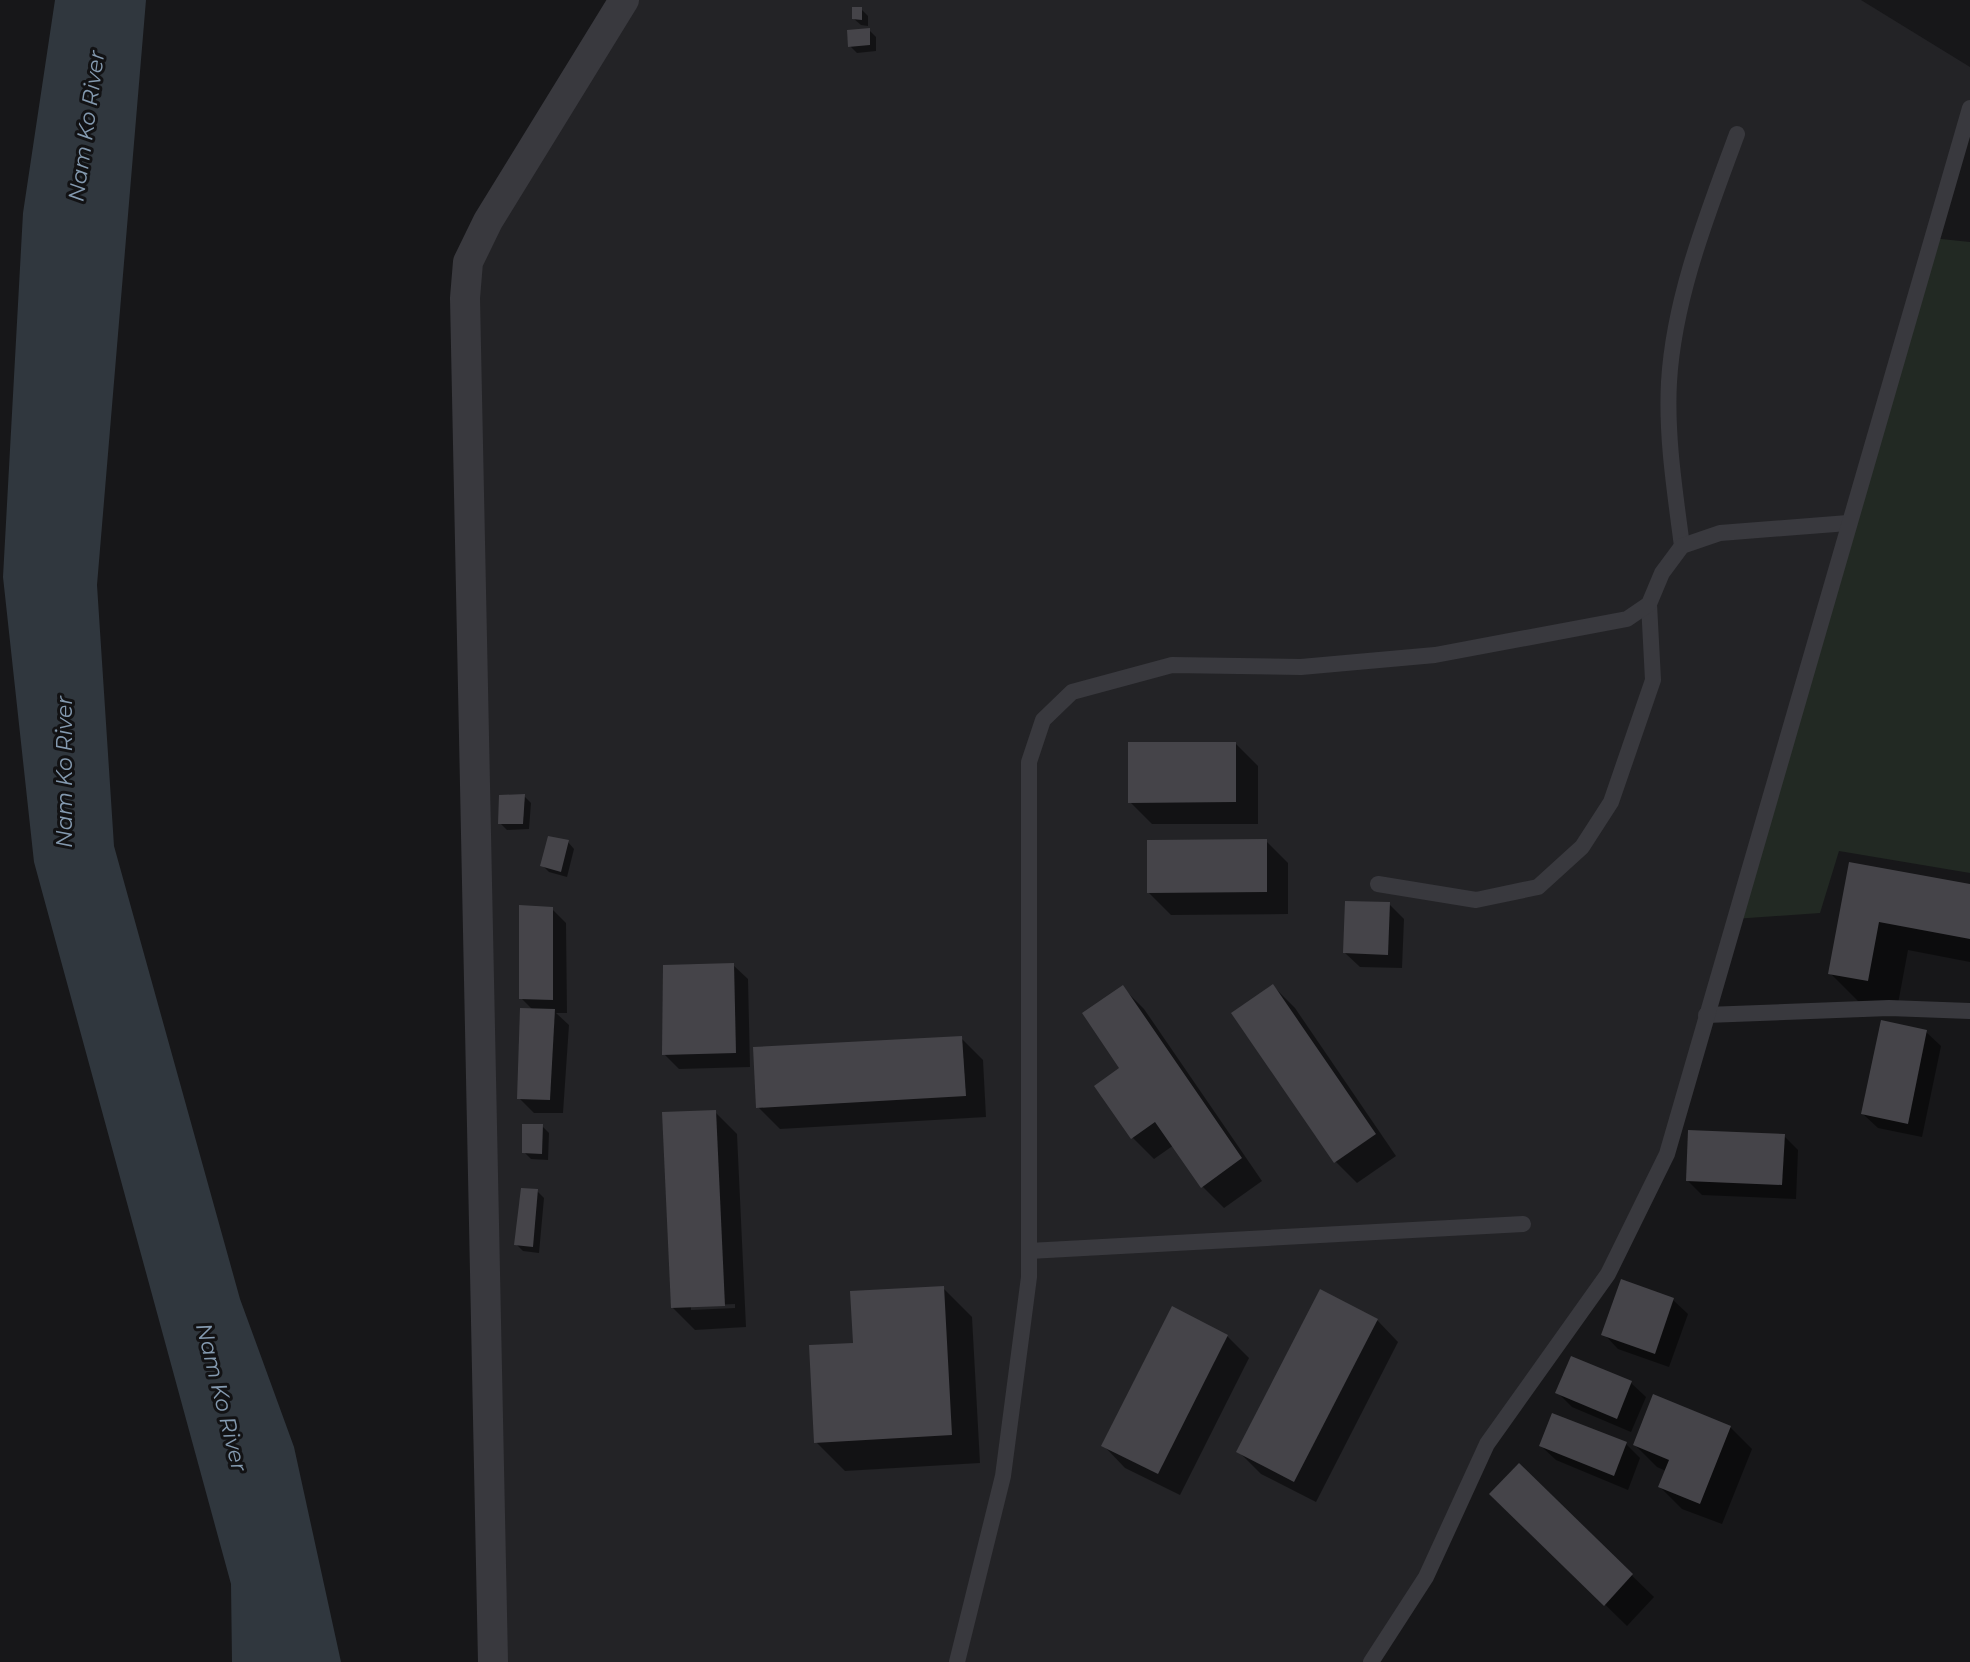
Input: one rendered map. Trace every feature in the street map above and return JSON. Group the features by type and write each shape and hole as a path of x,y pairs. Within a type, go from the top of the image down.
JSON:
{"street":[{"path":"493,1662 467,274 468,262 488,221 624,0"}],"lane":[{"path":"1371,1662 1426,1577 1487,1444 1608,1274 1667,1154 1970,108"},
{"path":"1682,546 1672,467 1669,381 1685,289 1737,134"},
{"path":"1378,884 1476,900 1538,887 1582,847 1611,802 1653,680 1649,604 1662,573 1682,546 1720,533 1848,523"},
{"path":"957,1662 1003,1476 1029,1251 1029,762 1043,720 1072,692 1172,665 1301,667 1435,655 1627,619 1649,604"},
{"path":"1706,1015 1889,1008 1970,1011"},
{"path":"1029,1251 1523,1224"}],"shaded area":[{"path":"632,0 1861,0 1970,67 1970,108 1667,1154 1608,1274 1487,1444 1426,1577 1371,1662 493,1662 465,298 488,221"},
{"path":"1932,238 1970,242 1970,873 1839,851 1820,913 1734,919"}],"water":[{"name":"Nam Ko River","path":"55,0 146,0 97,585 114,846 240,1299 294,1447 341,1662 232,1662 231,1584 34,862 3,577 23,213"}],"building":[{"path":"852,7 862,7 862,20 852,19"},
{"path":"870,28 870,45 848,47 847,30"},
{"path":"1128,742 1236,742 1236,802 1128,803"},
{"path":"525,794 523,824 498,824 499,795"},
{"path":"548,836 569,840 561,872 540,866"},
{"path":"1267,839 1267,892 1147,893 1147,840"},
{"path":"1849,862 1970,884 1970,939 1879,922 1868,981 1828,974"},
{"path":"1345,901 1390,902 1388,955 1343,953"},
{"path":"519,905 553,907 553,1000 519,999"},
{"path":"734,963 736,1053 662,1055 663,965"},
{"path":"1273,984 1376,1134 1334,1163 1231,1013"},
{"path":"1123,985 1242,1158 1201,1188 1155,1122 1131,1139 1094,1086 1119,1068 1082,1013"},
{"path":"520,1008 555,1009 550,1100 517,1099"},
{"path":"1881,1020 1927,1030 1908,1124 1861,1114"},
{"path":"962,1036 966,1096 756,1108 753,1047"},
{"path":"716,1110 725,1306 671,1308 662,1112"},
{"path":"522,1124 543,1124 542,1154 522,1153"},
{"path":"1688,1130 1785,1134 1782,1185 1686,1181"},
{"path":"521,1188 538,1189 533,1247 514,1245"},
{"path":"1621,1279 1674,1298 1655,1354 1601,1335"},
{"path":"944,1286 952,1435 814,1443 809,1345 853,1343 850,1291"},
{"path":"1320,1289 1378,1319 1294,1482 1236,1452"},
{"path":"1172,1306 1228,1335 1158,1474 1101,1446"},
{"path":"1571,1356 1632,1381 1617,1419 1555,1393"},
{"path":"1653,1394 1731,1426 1700,1504 1658,1487 1669,1460 1633,1445"},
{"path":"1552,1413 1627,1442 1614,1476 1539,1446"},
{"path":"1519,1463 1633,1574 1604,1606 1489,1494"}]}
